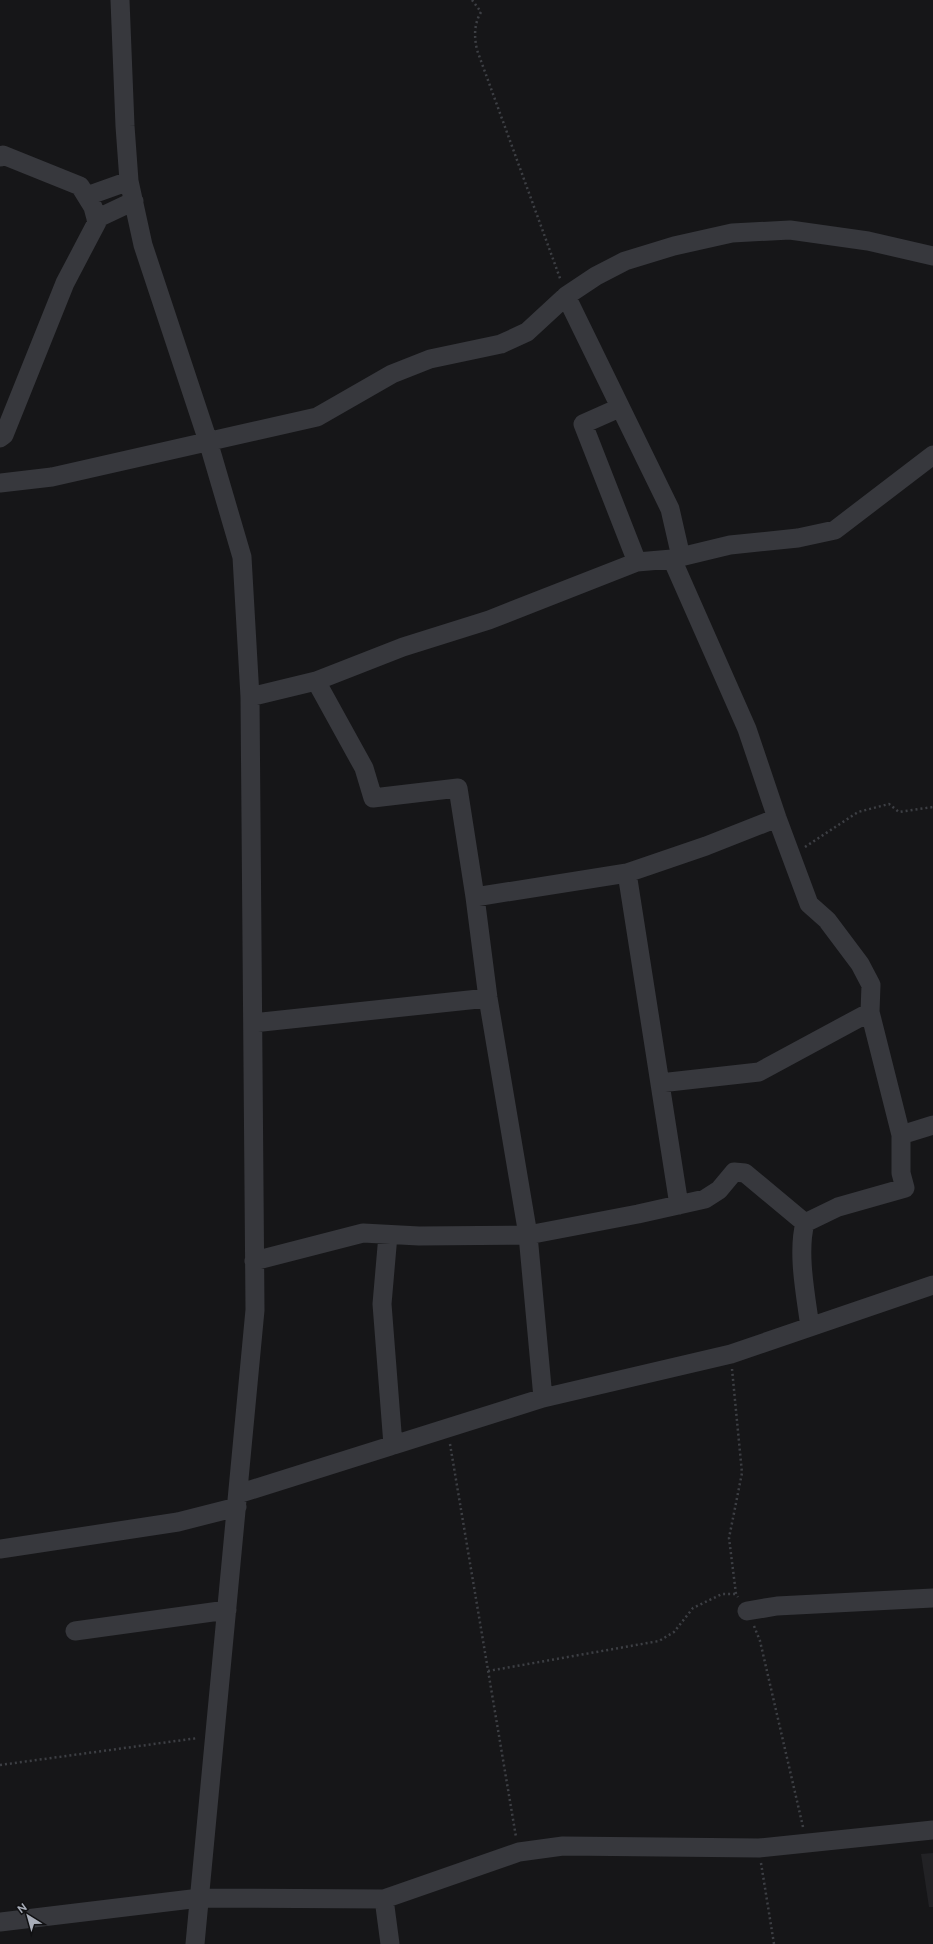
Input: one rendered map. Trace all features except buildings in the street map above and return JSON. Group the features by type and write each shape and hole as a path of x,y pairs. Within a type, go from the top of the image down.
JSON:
{"street":[{"path":"120,0 125,126 130,181 143,245 208,441 242,557 250,697 255,1310 195,1944"},
{"path":"0,157 3,155 80,186 93,207 97,222 65,283 4,435 0,438"},
{"path":"87,196 130,181"},
{"path":"96,218 134,202"},
{"path":"0,483 52,477 160,454 208,441 317,417 392,374 430,359 502,344 527,332 566,296 596,276 625,261 674,246 732,233 790,230 868,241 933,256"},
{"path":"566,296 670,509 676,558 747,729 777,818 809,904 827,920 860,964 871,985 870,1012 901,1135 901,1173 905,1188 838,1207 805,1223 802,1233 803,1276 810,1327"},
{"path":"620,408 583,424 637,562"},
{"path":"250,697 316,681 403,647 489,620 637,562 676,558 730,545 798,538 835,530 933,455"},
{"path":"316,681 364,768 373,798 458,788 475,897 488,998 528,1235 544,1398"},
{"path":"475,897 627,873 706,846 777,818"},
{"path":"627,873 679,1205"},
{"path":"253,1023 488,998"},
{"path":"660,1083 759,1072 870,1012"},
{"path":"901,1135 933,1125"},
{"path":"254,1261 363,1233 419,1236 528,1235 705,1199 719,1190 734,1172 744,1174 805,1223"},
{"path":"388,1235 382,1304 393,1445"},
{"path":"0,1549 178,1522 393,1445 447,1428 544,1398 731,1354 933,1285"},
{"path":"747,1611 776,1606 933,1598"},
{"path":"75,1631 227,1610"},
{"path":"0,1922 200,1898 384,1899 519,1852 563,1846 759,1848 933,1830"},
{"path":"384,1899 390,1944"}],"path":[{"path":"472,0 481,12 477,18 474,37 477,50 566,296"},
{"path":"791,856 858,812 890,804 899,812 933,807"},
{"path":"447,1428 519,1852"},
{"path":"488,1671 659,1641 674,1632 693,1608 722,1594 736,1594"},
{"path":"0,1764 215,1735"},
{"path":"759,1848 774,1944"}],"shaded area":[{"path":"933,1853 933,1907 929,1907 921,1854"}]}
